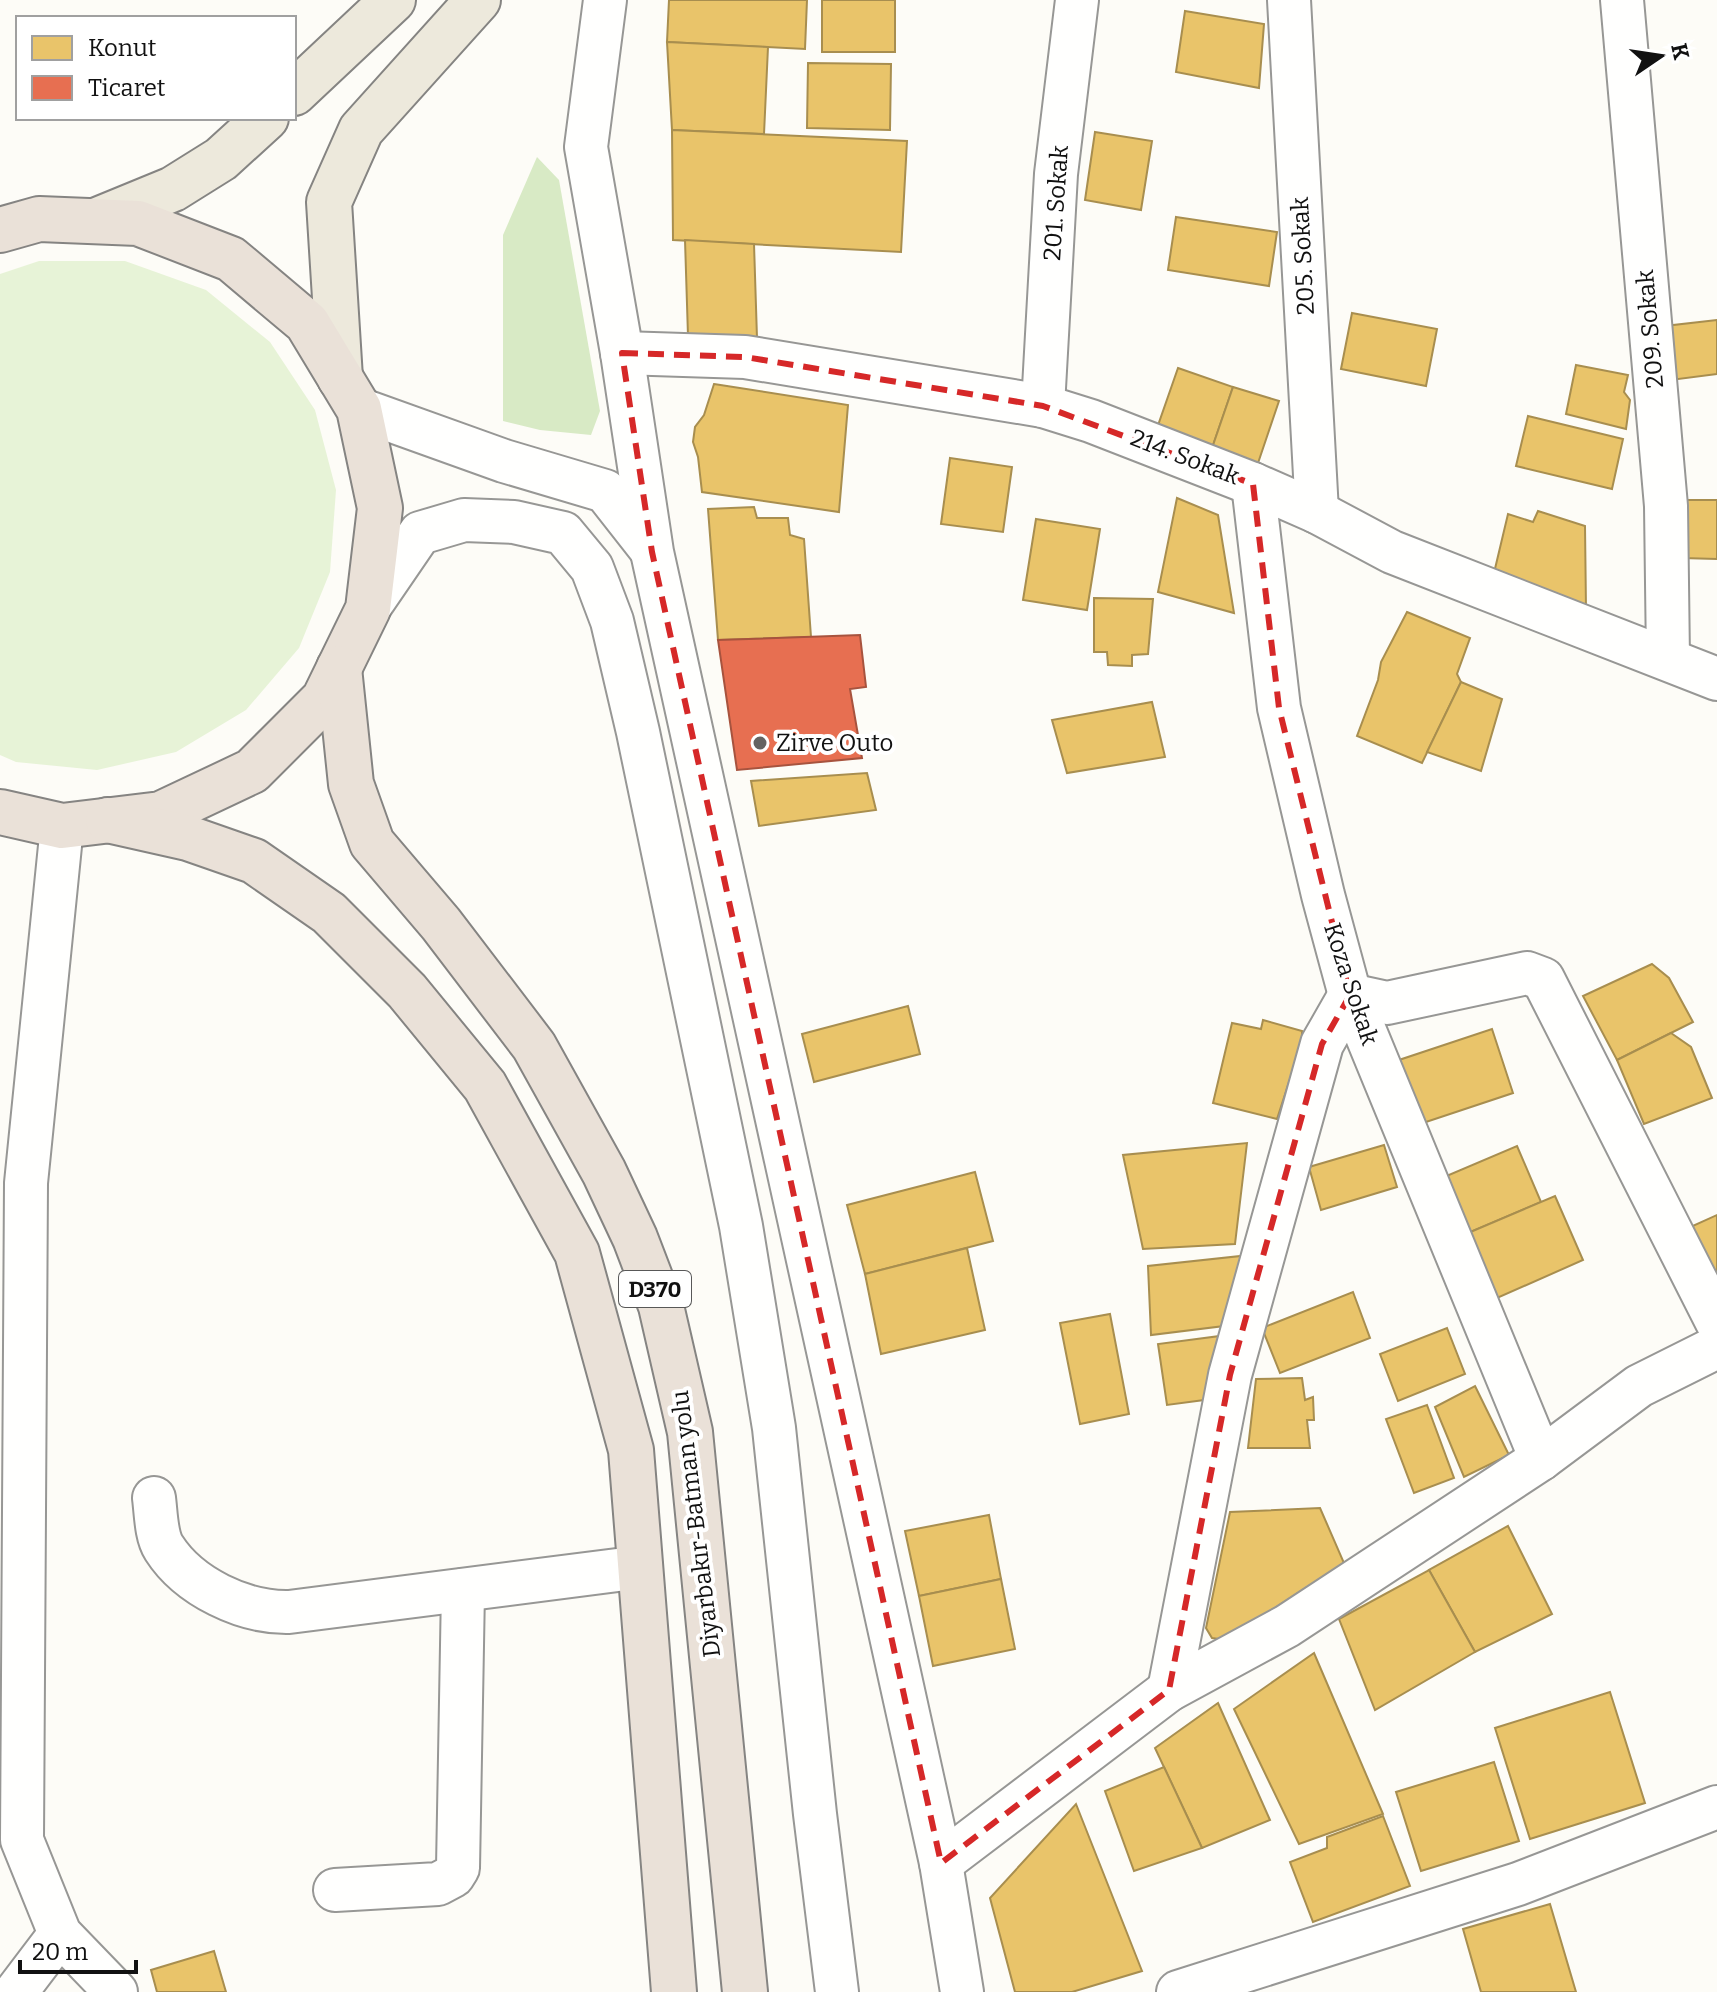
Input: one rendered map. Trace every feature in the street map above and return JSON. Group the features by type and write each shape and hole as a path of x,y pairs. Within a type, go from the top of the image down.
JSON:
{"highway":[{"path":"0,230 39,219 138,223 231,259 307,323 350,393 380,508 368,609 324,699 252,771 161,814 62,826 0,812"},
{"name":"Diyarbakır-Batman yolu","path":"339,668 351,784 372,843 441,924 534,1046 604,1172 635,1238 661,1306 690,1432 745,1992"},
{"name":"D370","path":"108,820 188,838 254,861 329,913 407,991 485,1086 577,1253 631,1450 674,1992"}],"main road":[{"path":"296,91 393,0"},
{"path":"350,393 329,202 361,130 478,0"},
{"path":"95,221 173,189 221,159 264,120"}],"street":[{"path":"605,0 586,147 652,552 941,1863 962,1992"},
{"name":"201. Sokak","path":"1043,406 1056,174 1077,0"},
{"name":"205. Sokak","path":"1289,0 1317,512"},
{"name":"209. Sokak","path":"1622,0 1666,506 1668,659"},
{"name":"214. Sokak","path":"622,353 745,357 1043,406 1091,421 1253,484 1317,512 1392,552 1717,679"},
{"path":"350,393 504,461 605,491 633,523 652,552"},
{"name":"Koza Sokak","path":"1253,484 1279,708 1350,995 1541,1459"},
{"path":"368,609 420,533 464,520 514,522 563,533 592,568 612,621 744,1241 774,1428 837,1992"},
{"path":"62,826 26,1183 22,1840 60,1934 116,1992"},
{"path":"1169,1690 1230,1375 1322,1044 1350,995 1387,1003 1527,973 1543,979 1717,1322"},
{"path":"941,1863 1169,1690 1287,1626 1541,1459 1639,1386 1717,1347"},
{"path":"154,1498 162,1546 182,1569 209,1590 266,1613 641,1567"},
{"path":"335,1890 438,1884 453,1876 458,1868 463,1590"},
{"path":"1178,1992 1518,1884 1717,1807"},
{"path":"12,1986 60,1934"}],"highlighted area":[{"path":"622,353 745,357 1043,406 1253,484 1279,708 1350,995 1322,1044 1230,1375 1169,1690 941,1863 652,552"}],"green space":[{"path":"537,157 559,180 600,411 591,435 540,430 503,421 503,235"},
{"path":"39,261 125,261 206,290 270,342 315,410 336,490 330,572 299,648 246,710 176,752 97,770 16,762 0,755 0,274"}],"building: Konut":[{"path":"669,0 807,0 805,49 667,42"},
{"path":"822,0 895,0 895,52 822,52"},
{"path":"1185,11 1264,24 1259,88 1176,72"},
{"path":"667,42 768,47 764,134 672,130"},
{"path":"808,63 891,64 890,130 807,128"},
{"path":"672,130 907,141 901,252 673,240"},
{"path":"1095,132 1152,141 1141,210 1085,200"},
{"path":"1176,217 1277,232 1269,286 1168,270"},
{"path":"685,240 754,244 757,338 688,336"},
{"path":"1352,313 1437,329 1426,386 1341,369"},
{"path":"1717,320 1717,374 1671,380 1665,326"},
{"path":"1576,365 1628,375 1624,392 1630,400 1626,429 1566,414"},
{"path":"1178,368 1233,387 1210,454 1155,434"},
{"path":"714,384 848,405 839,512 702,492 693,442 695,427 704,415"},
{"path":"1233,387 1279,401 1255,472 1210,454"},
{"path":"1528,416 1623,439 1612,489 1516,466"},
{"path":"950,458 1012,467 1003,532 941,524"},
{"path":"1177,498 1218,515 1234,613 1158,592"},
{"path":"1682,500 1717,500 1717,559 1682,558"},
{"path":"754,507 757,518 788,518 790,535 804,539 811,637 718,640 708,509"},
{"path":"1538,511 1585,526 1586,609 1494,573 1508,514 1533,522"},
{"path":"1036,519 1100,529 1087,610 1023,600"},
{"path":"1094,598 1153,599 1148,654 1132,655 1132,666 1108,665 1107,652 1094,652"},
{"path":"1407,612 1470,638 1457,674 1461,682 1422,763 1357,736 1378,680 1381,662"},
{"path":"1461,682 1502,699 1481,771 1427,752"},
{"path":"1152,702 1165,757 1067,773 1052,720"},
{"path":"867,773 876,810 759,826 751,781"},
{"path":"1652,964 1669,978 1693,1022 1617,1060 1583,996"},
{"path":"908,1006 920,1054 814,1082 802,1034"},
{"path":"1263,1020 1302,1031 1302,1042 1277,1119 1213,1103 1232,1023 1261,1029"},
{"path":"1492,1029 1513,1093 1417,1125 1396,1061"},
{"path":"1671,1033 1691,1047 1712,1098 1644,1124 1617,1060"},
{"path":"1247,1143 1235,1244 1143,1249 1123,1155"},
{"path":"1384,1145 1397,1187 1321,1210 1309,1167"},
{"path":"1517,1146 1541,1202 1461,1236 1437,1180"},
{"path":"975,1172 993,1241 865,1274 847,1205"},
{"path":"1555,1196 1583,1260 1488,1302 1461,1236"},
{"path":"1717,1215 1717,1289 1686,1229"},
{"path":"967,1248 985,1330 881,1354 865,1274"},
{"path":"1241,1256 1232,1325 1151,1335 1148,1266"},
{"path":"1353,1292 1370,1338 1280,1373 1262,1328"},
{"path":"1110,1314 1129,1414 1080,1424 1060,1323"},
{"path":"1447,1328 1465,1374 1398,1401 1380,1354"},
{"path":"1220,1336 1219,1398 1167,1405 1158,1344"},
{"path":"1302,1378 1305,1400 1313,1397 1314,1420 1307,1420 1310,1448 1248,1448 1256,1379"},
{"path":"1475,1386 1509,1455 1464,1477 1435,1407"},
{"path":"1427,1405 1454,1478 1414,1493 1386,1419"},
{"path":"1320,1508 1344,1563 1226,1640 1212,1638 1206,1628 1230,1512"},
{"path":"989,1515 1001,1579 919,1596 905,1531"},
{"path":"1508,1526 1552,1614 1475,1652 1429,1570"},
{"path":"1429,1570 1475,1652 1375,1710 1339,1619"},
{"path":"1001,1579 1015,1649 933,1666 919,1596"},
{"path":"1314,1653 1383,1814 1299,1844 1234,1709"},
{"path":"1610,1692 1645,1803 1530,1839 1495,1728"},
{"path":"1218,1703 1270,1820 1202,1848 1155,1748"},
{"path":"1494,1762 1519,1841 1421,1871 1396,1792"},
{"path":"1164,1767 1202,1848 1134,1871 1105,1791"},
{"path":"1076,1804 1142,1971 1072,1992 1015,1992 990,1898"},
{"path":"1383,1816 1410,1886 1313,1922 1290,1862 1327,1848 1327,1837"},
{"path":"1550,1904 1576,1992 1481,1992 1463,1929"},
{"path":"214,1951 226,1992 157,1992 151,1970"}],"building: Ticaret":[{"path":"860,635 866,687 850,689 862,758 737,770 718,640"}],"place":[{"name":"Zirve Outo","path":"760,743"}]}
